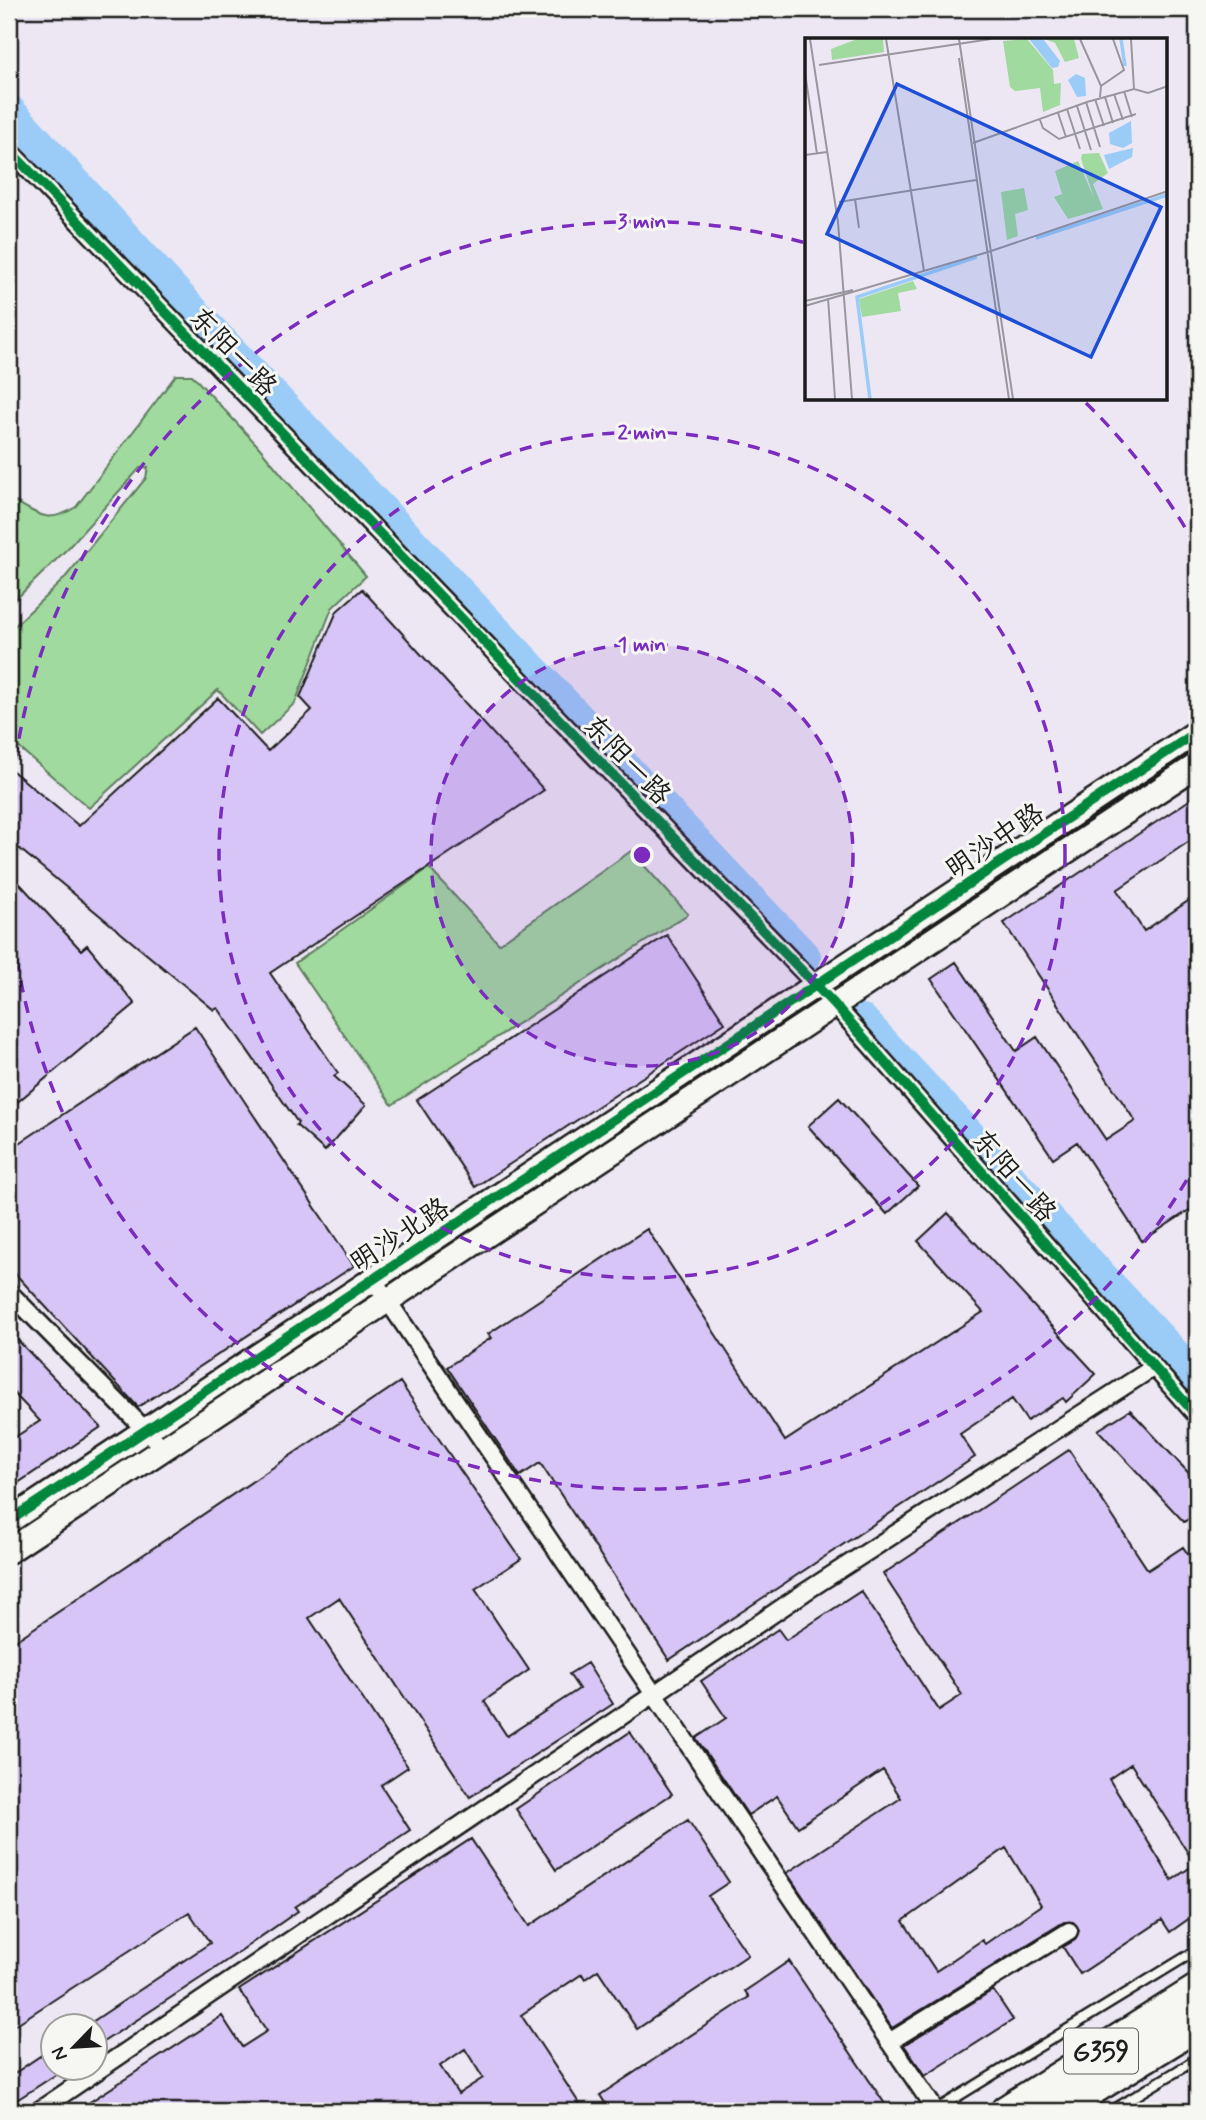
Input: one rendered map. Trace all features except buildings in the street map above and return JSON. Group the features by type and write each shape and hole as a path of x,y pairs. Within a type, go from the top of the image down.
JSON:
{"highway":[{"name":"G359","path":"1006,2111 1197,1990"},
{"name":"G359","path":"1057,2111 1197,2025"}],"street":[{"name":"东阳一路","path":"9,150 834,1004 1197,1416"},
{"name":"明沙中路","path":"816,985 1197,732"},
{"name":"明沙中路","path":"834,1004 1197,765"},
{"name":"明沙北路","path":"9,1521 816,985"},
{"name":"明沙北路","path":"9,1551 834,1004"},
{"path":"373,1279 935,2111"},
{"path":"9,1292 164,1449"},
{"path":"38,2111 652,1694 1154,1367"},
{"path":"889,2042 1069,1931"}],"lane":[{"path":"935,2111 1197,1950"},
{"path":"1111,2111 1197,2059"}],"green space":[{"path":"176,375 192,375 258,446 366,576 332,608 295,703 260,735 218,690 89,808 9,739 9,631 64,579 146,478 148,467 140,468 68,548 9,606 9,498 49,516 66,513 76,507"},
{"path":"631,851 688,914 392,1105 295,963 429,868 499,944"}],"waterway":[{"path":"9,110 179,296 805,957"},
{"path":"862,1020 1197,1378"}],"cycle path":[{"path":"9,150 834,1004 1197,1416"},
{"path":"9,1521 1197,732"}]}
